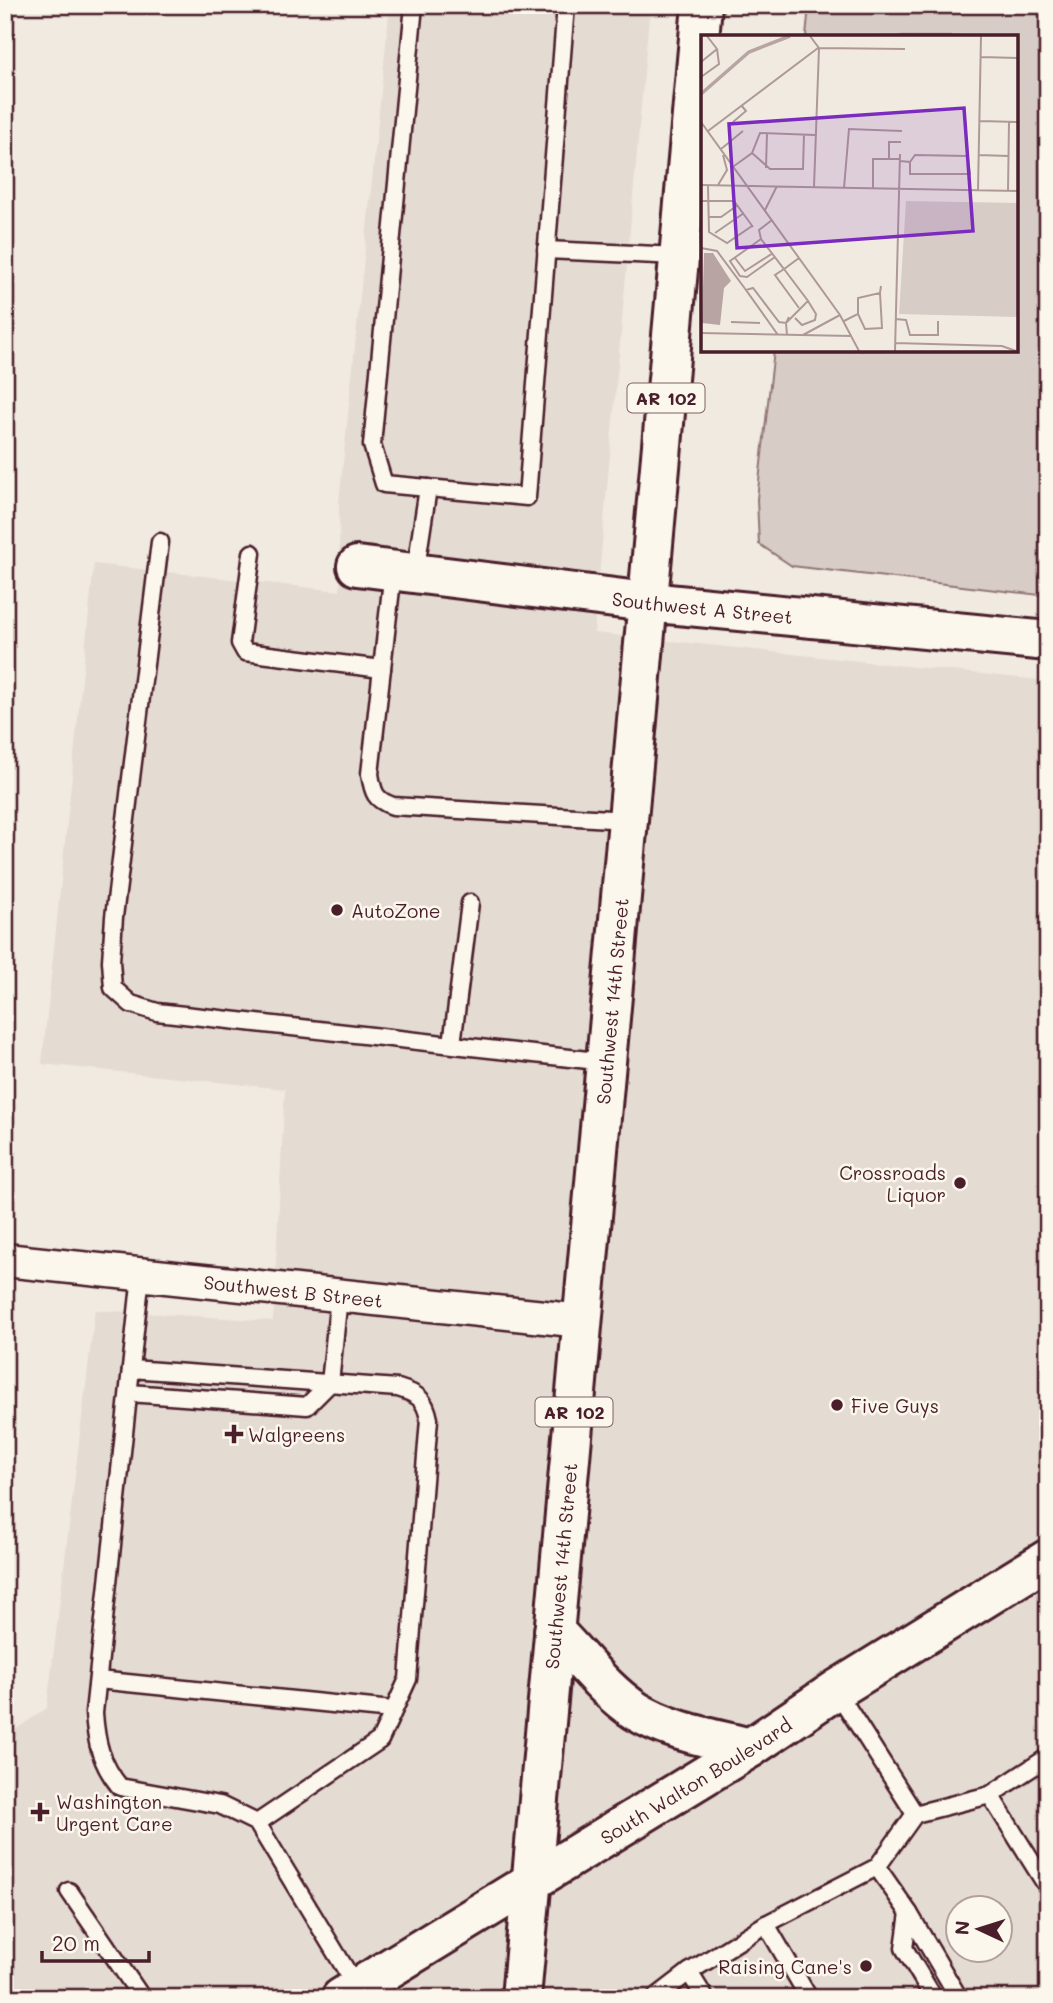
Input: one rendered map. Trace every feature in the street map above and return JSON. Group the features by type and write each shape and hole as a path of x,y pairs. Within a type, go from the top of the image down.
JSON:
{"main road":[{"name":"Southwest 14th Street","path":"521,1998 702,5"},
{"name":"Southwest A Street","path":"388,570 647,603 1048,641"},
{"name":"South Walton Boulevard","path":"349,1993 750,1748 836,1690 1048,1559"},
{"path":"554,1631 610,1690 637,1711 684,1731 750,1748"}],"street":[{"name":"Southwest B Street","path":"5,1260 582,1321"}],"lane":[{"path":"414,5 372,445 384,484 527,497 566,5"},
{"path":"546,250 679,256"},
{"path":"428,488 388,570 382,669 370,774 372,792 379,801 393,806 627,820"},
{"path":"160,542 114,917 110,961 113,988 131,1004 157,1012 606,1062"},
{"path":"251,554 240,643 245,652 382,669"},
{"path":"452,1044 470,903"},
{"path":"141,1275 94,1713 96,1746 111,1776 120,1787 220,1805 257,1823 349,1993"},
{"path":"129,1393 307,1406 330,1383 339,1297"},
{"path":"131,1369 398,1388 414,1393 426,1402 429,1419 408,1679 391,1710 380,1740 257,1823"},
{"path":"98,1681 391,1710"},
{"path":"836,1690 915,1814"},
{"path":"655,1998 689,1972 766,1924 877,1867 915,1814 990,1795 1048,1757"},
{"path":"990,1795 1048,1888"},
{"path":"877,1867 909,1913 960,1998"},
{"path":"69,1891 142,1998"},
{"path":"909,1913 904,1948 934,1998"},
{"path":"766,1924 808,1998"},
{"path":"689,1972 705,1998"}],"shaded area":[{"path":"390,5 650,5 594,633 1048,681 1048,1998 5,1998 5,1737 47,1708 95,1310 273,1321 285,1089 42,1064 94,564 340,591 339,503"},
{"path":"809,5 1048,5 1048,596 792,566 759,544 757,499 774,352 1018,352 1018,35 806,35"}],"place":[{"name":"AutoZone","path":"337,910"},
{"name":"Crossroads Liquor","path":"960,1183"},
{"name":"Five Guys","path":"837,1405"},
{"name":"Walgreens","path":"234,1434"},
{"name":"Washington Urgent Care","path":"40,1812"},
{"name":"Raising Cane's","path":"866,1966"}]}
